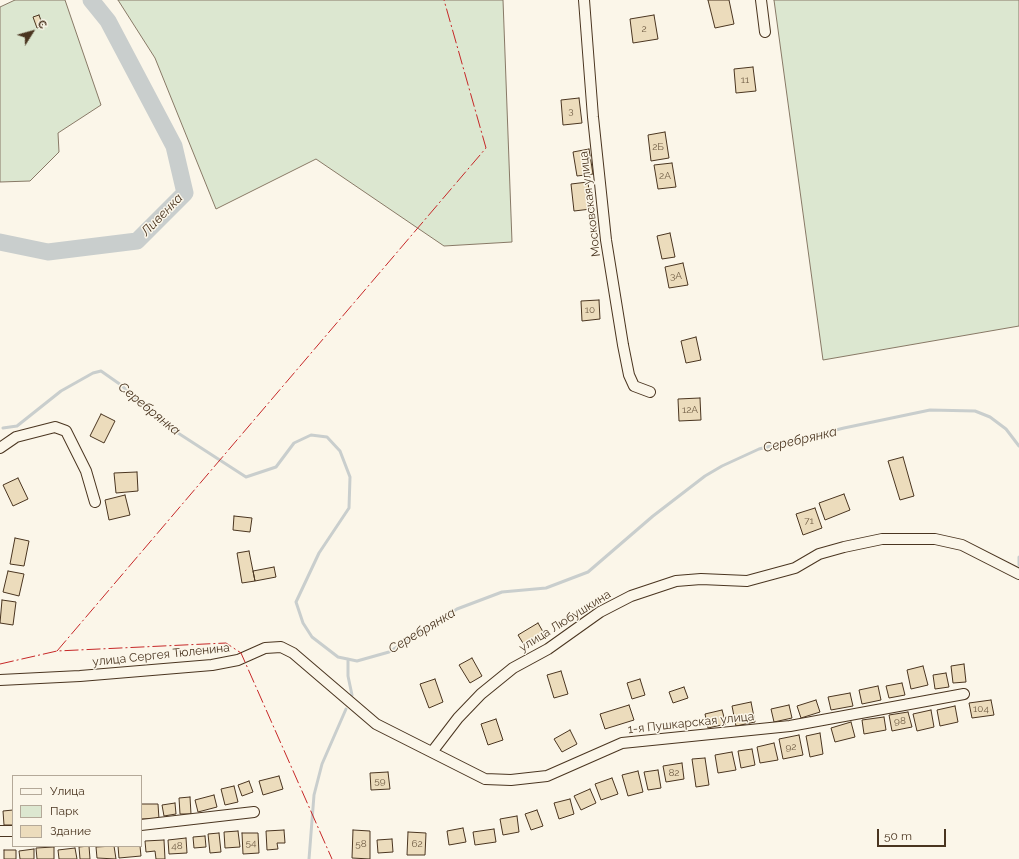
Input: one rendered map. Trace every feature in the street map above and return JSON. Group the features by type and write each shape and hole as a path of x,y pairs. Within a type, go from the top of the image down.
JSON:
{"street":[{"name":"Московская улица","path":"584,0 606,240 626,360 629,374 634,386 650,392"},
{"path":"761,0 765,32"},
{"path":"0,448 16,437 55,426 66,431 86,471 95,502"},
{"name":"улица Любушкина","path":"432,752 458,718 481,694 513,668 548,649 600,612 631,596 676,580 701,579 747,581 795,568 819,554 844,546 882,540 935,539 962,545 1019,574"},
{"name":"улица Сергея Тюленина","path":"0,680 80,676 212,665 238,660 265,648 281,648 293,653 376,724 432,752"},
{"name":"1-я Пушкарская улица","path":"432,752 485,779 510,780 547,776 622,743 790,726 964,694"},
{"path":"142,825 254,812"},
{"path":"0,831 12,831"}],"green space":[{"path":"15,0 65,0 101,105 58,133 59,152 30,181 0,182 0,7"},
{"path":"118,0 503,0 512,242 444,246 316,159 216,209 155,58"},
{"path":"774,0 1019,0 1019,326 823,360"}],"building":[{"path":"708,0 729,0 734,24 715,28"},
{"path":"39,15 43,26 37,28 33,17"},
{"path":"654,15 658,39 633,43 630,19"},
{"path":"753,67 756,91 736,93 734,69"},
{"path":"579,98 582,123 563,125 561,100"},
{"path":"665,132 669,158 651,161 648,135"},
{"path":"589,149 593,174 577,176 573,152"},
{"path":"672,163 676,187 658,189 654,165"},
{"path":"588,182 591,209 574,211 571,184"},
{"path":"670,233 675,257 662,259 657,236"},
{"path":"683,263 688,285 669,288 665,267"},
{"path":"599,300 600,319 582,321 581,301"},
{"path":"696,337 701,360 686,363 681,341"},
{"path":"700,398 701,420 679,421 678,399"},
{"path":"101,414 115,421 104,443 90,436"},
{"path":"903,457 914,496 900,500 888,461"},
{"path":"137,472 138,491 116,493 114,473"},
{"path":"18,478 28,499 13,506 3,485"},
{"path":"844,494 850,510 825,520 819,503"},
{"path":"125,495 130,515 109,520 105,500"},
{"path":"815,508 822,528 803,535 796,514"},
{"path":"234,516 252,518 250,532 233,530"},
{"path":"15,538 29,541 24,566 10,564"},
{"path":"249,551 255,581 242,583 237,553"},
{"path":"274,567 276,577 255,581 253,571"},
{"path":"8,571 24,574 19,596 3,592"},
{"path":"2,600 16,602 13,625 0,623"},
{"path":"538,623 546,637 526,648 518,635"},
{"path":"472,658 482,676 470,683 459,665"},
{"path":"964,664 966,682 953,683 951,666"},
{"path":"923,666 928,685 911,689 907,670"},
{"path":"561,671 568,694 554,698 547,675"},
{"path":"946,673 949,687 935,689 933,675"},
{"path":"435,679 443,702 429,708 420,684"},
{"path":"640,679 645,695 632,699 627,683"},
{"path":"902,683 905,695 889,698 886,686"},
{"path":"878,686 881,700 862,704 859,690"},
{"path":"684,687 688,698 673,703 669,692"},
{"path":"850,693 853,706 831,710 828,697"},
{"path":"816,700 820,712 801,718 797,706"},
{"path":"991,700 994,715 972,718 969,703"},
{"path":"751,702 755,722 736,726 732,706"},
{"path":"629,705 634,720 605,729 600,714"},
{"path":"789,705 792,718 774,722 771,709"},
{"path":"955,706 958,722 940,726 937,710"},
{"path":"722,710 726,724 708,728 705,714"},
{"path":"931,710 934,727 917,731 913,714"},
{"path":"908,712 912,727 892,731 889,715"},
{"path":"884,717 886,730 864,734 862,720"},
{"path":"496,719 503,740 488,745 481,724"},
{"path":"851,722 855,737 835,742 831,728"},
{"path":"570,730 577,744 562,752 554,739"},
{"path":"820,733 823,754 810,757 806,736"},
{"path":"799,735 803,755 783,759 779,739"},
{"path":"774,743 778,760 760,763 757,747"},
{"path":"752,749 755,765 741,768 738,751"},
{"path":"732,752 736,770 718,773 715,755"},
{"path":"705,758 709,785 696,787 692,759"},
{"path":"682,763 684,779 666,782 663,766"},
{"path":"658,770 661,788 648,790 644,772"},
{"path":"638,771 643,792 628,796 622,775"},
{"path":"388,772 390,789 371,790 370,773"},
{"path":"279,776 283,789 263,795 259,781"},
{"path":"612,778 618,794 601,800 595,784"},
{"path":"249,781 253,792 242,796 238,785"},
{"path":"234,786 238,802 225,805 221,789"},
{"path":"590,789 596,803 581,810 574,796"},
{"path":"214,795 217,807 198,812 195,800"},
{"path":"190,797 191,814 180,814 179,798"},
{"path":"570,799 574,814 559,819 554,803"},
{"path":"175,803 176,814 164,816 162,805"},
{"path":"142,804 158,804 159,819 142,819"},
{"path":"12,810 12,825 4,825 3,811"},
{"path":"537,810 543,826 531,830 525,814"},
{"path":"517,816 519,832 503,835 500,819"},
{"path":"463,828 466,842 449,845 447,831"},
{"path":"494,829 496,842 475,845 473,832"},
{"path":"284,830 285,843 277,843 278,849 267,850 266,831"},
{"path":"353,830 370,831 370,859 352,858"},
{"path":"238,831 240,847 225,848 224,832"},
{"path":"408,832 426,833 425,855 407,855"},
{"path":"219,833 221,852 210,853 208,834"},
{"path":"242,833 258,833 259,853 243,854"},
{"path":"205,836 206,847 194,848 193,837"},
{"path":"186,838 187,853 169,854 168,840"},
{"path":"392,839 393,852 378,853 377,840"},
{"path":"164,840 165,859 156,859 155,851 146,852 145,841"},
{"path":"54,847 54,859 37,859 36,848"},
{"path":"79,847 89,847 90,859 80,859"},
{"path":"96,847 114,847 116,859 97,858"},
{"path":"118,847 140,847 141,856 119,858"},
{"path":"75,848 77,859 59,859 58,850"},
{"path":"34,849 34,859 20,859 19,851"},
{"path":"4,850 16,850 16,859 4,859"}],"waterway":[{"name":"Ливенка","path":"0,242 48,252 137,241 185,193 174,146 108,21 91,0"},
{"name":"Серебрянка","path":"3,428 17,426 61,391 93,373 101,371 121,385 161,422 246,477 276,467 294,443 311,435 327,437 340,451 350,477 349,508 319,553 296,602 303,623 312,637 338,657 357,661 389,652 457,609 502,592 546,588 588,572 653,516 705,476 722,466 759,449 844,428 930,410 975,411 990,417 1006,429 1019,446"},
{"path":"1019,557 1019,565"},
{"path":"348,659 348,676 352,695"},
{"path":"309,859 314,795 322,764 346,709"}],"power":[{"path":"57,651 486,148 444,0"},
{"path":"0,664 57,651 226,643 241,653 332,859"}]}
